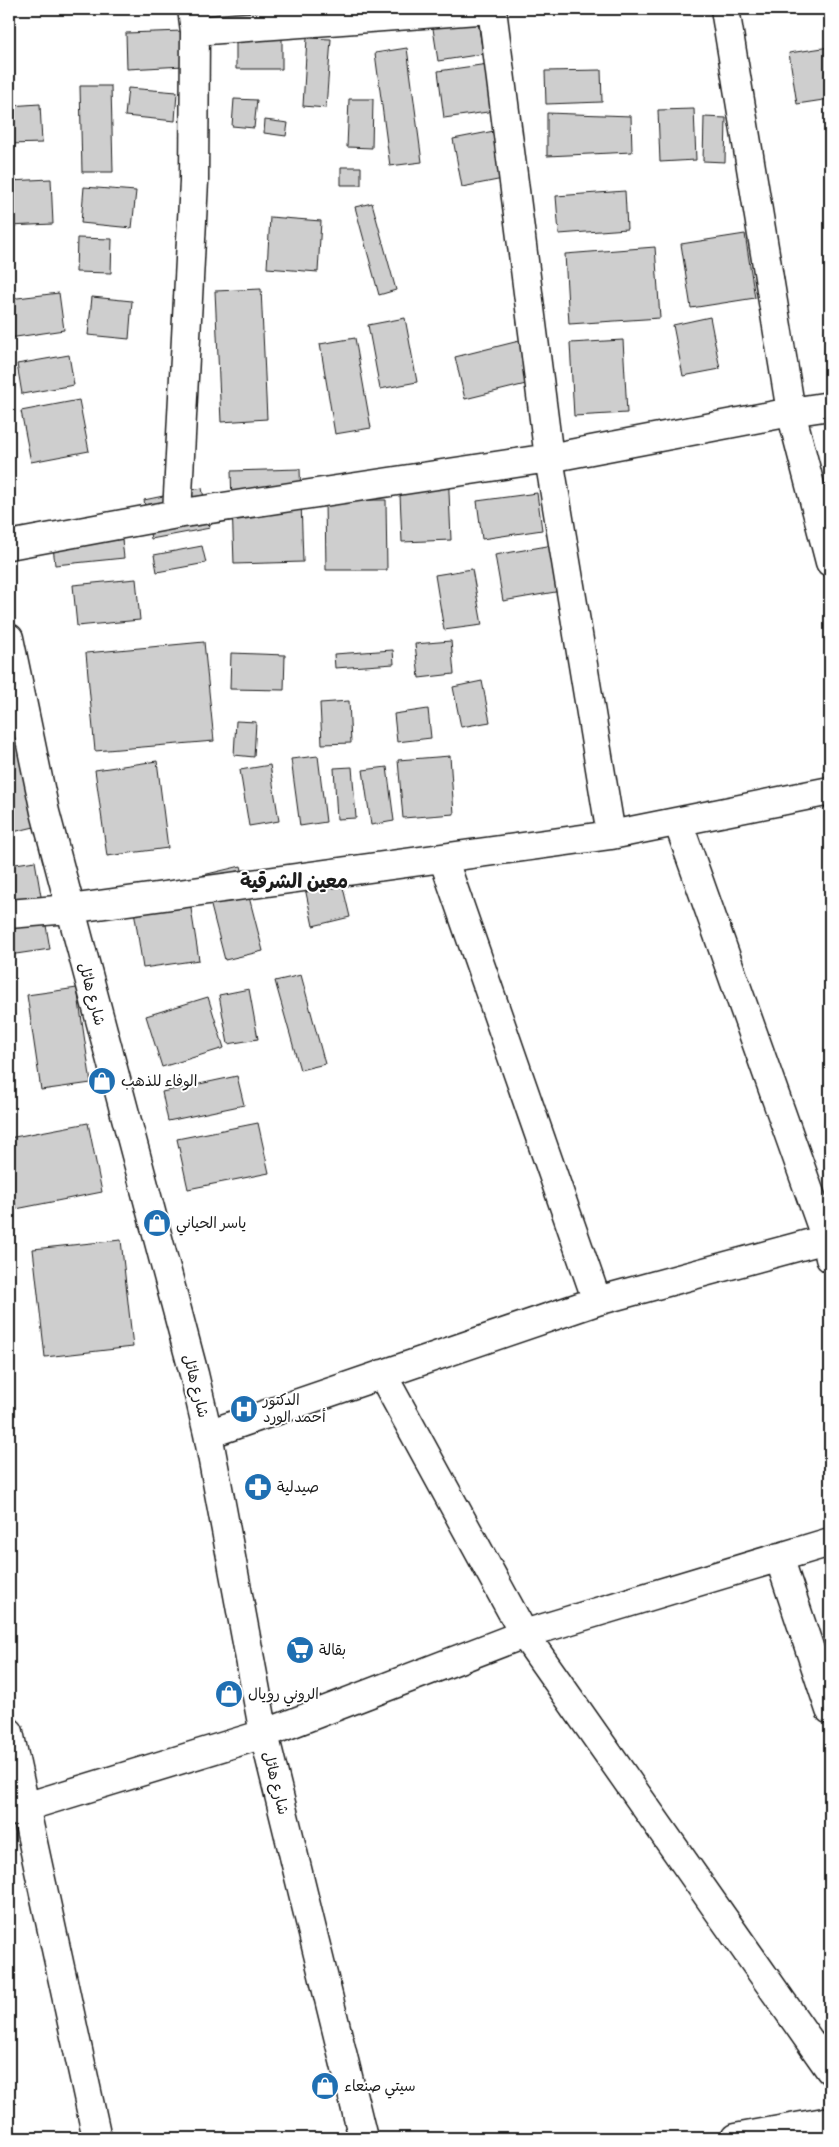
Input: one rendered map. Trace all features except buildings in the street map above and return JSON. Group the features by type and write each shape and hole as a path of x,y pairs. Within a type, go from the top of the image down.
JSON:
{"street":[{"path":"177,514 194,181 193,20 491,9 549,458 611,835"},
{"path":"725,9 791,412 830,562"},
{"path":"9,545 177,514 549,458 830,406"},
{"name":"شارع هائل","path":"9,638 44,812 189,1355 208,1434 264,1734 363,2138"},
{"path":"9,914 69,909 611,835 830,791"},
{"path":"208,1434 598,1300 829,1245 678,822"},
{"path":"443,858 598,1300"},
{"path":"382,1374 524,1634 830,2070"},
{"path":"17,1809 264,1734 524,1634 830,1542"},
{"path":"779,1557 830,1710"},
{"path":"9,1732 17,1809 97,2138"},
{"path":"735,2138 830,2121"}],"place":[{"name":"الوفاء للذهب","path":"102,1081"},
{"name":"ياسر الحياني","path":"157,1223"},
{"name":"الدكتور أحمد الورد","path":"244,1409"},
{"name":"صيدلية","path":"258,1487"},
{"name":"بقالة","path":"300,1650"},
{"name":"الروني رويال","path":"229,1694"},
{"name":"سيتي صنعاء","path":"325,2086"}],"district":[{"name":"معين الشرقية","path":"294,881"}]}
